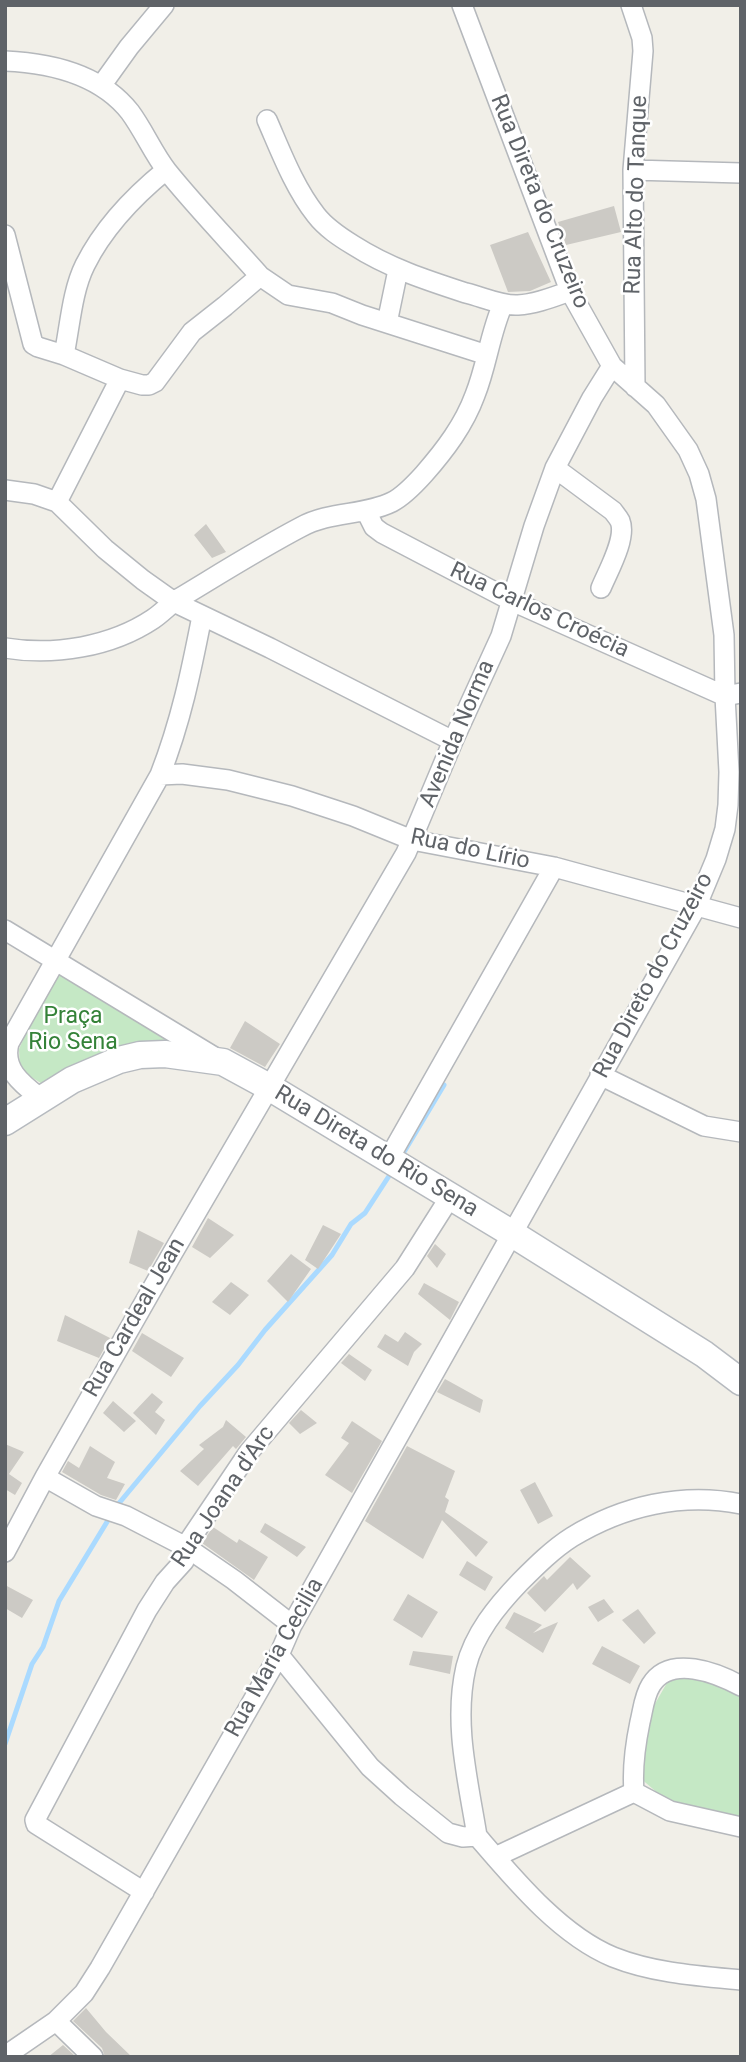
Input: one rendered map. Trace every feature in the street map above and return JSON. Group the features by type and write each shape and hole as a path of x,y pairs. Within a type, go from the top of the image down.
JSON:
{"main road":[{"path":"5,1122 72,1080 140,1055 182,1056 223,1062"},
{"name":"Rua Direta do Rio Sena","path":"223,1062 511,1233 704,1354 741,1382"}],"street":[{"path":"101,86 164,5"},
{"name":"Rua Direta do Cruzeiro","path":"462,5 570,291 612,366 635,387"},
{"name":"Rua Alto do Tanque","path":"631,5 642,38 643,51 633,170 635,387"},
{"path":"5,61 64,70 101,86 130,112 166,170 260,276 288,295 332,303 487,355"},
{"path":"267,120 288,167 317,216 334,233 372,257 398,270 503,304 518,305 570,291"},
{"path":"64,355 85,265 124,209 166,170"},
{"path":"633,170 741,173"},
{"path":"5,235 33,344 142,386 155,382 192,332 260,276"},
{"path":"387,323 398,270"},
{"path":"5,648 43,651 74,648 128,633 153,619 174,602 301,527 326,517 366,511 395,500 407,491 445,449 464,422 476,394 496,320 503,304"},
{"name":"Avenida Norma","path":"269,1087 412,840 501,636 534,526 555,468 612,366"},
{"path":"57,502 120,379"},
{"name":"Rua Direto do Cruzeiro","path":"511,1233 696,907 716,859 728,804 733,695 706,499 688,450 656,405 635,387"},
{"path":"555,468 613,511 620,521 622,533 619,545 601,588"},
{"path":"5,490 34,494 57,502 105,549 174,602 453,741"},
{"name":"Rua Carlos Croécia","path":"366,511 374,527 382,533 512,601 733,695"},
{"path":"40,1098 10,1070 6,1054 9,1044 160,775 183,710 202,616"},
{"name":"Rua do Lírio","path":"160,775 211,777 279,793 353,816 412,840 554,867 741,918"},
{"path":"388,1160 554,867"},
{"name":"Rua Direta do Rio Sena","path":"5,930 223,1062"},
{"path":"600,1075 705,1126 741,1132"},
{"name":"Rua Cardeal Jean","path":"5,1552 45,1477 269,1087"},
{"name":"Rua Joana d'Arc","path":"144,1892 35,1822 146,1609 184,1561 186,1547 249,1452 405,1268 450,1197"},
{"name":"Rua Maria Cecilia","path":"5,2056 56,2021 84,1993 279,1655 292,1625 511,1233"},
{"path":"45,1477 96,1506 126,1516 186,1547 292,1625"},
{"path":"741,1504 686,1499 654,1504 626,1512 572,1537 542,1561 503,1601 473,1644 462,1688 460,1716 462,1747 477,1836 560,1925 585,1943 614,1957 687,1975 741,1980"},
{"path":"279,1655 370,1767 448,1833 463,1837 477,1836"},
{"path":"634,1792 633,1758 637,1737 646,1695 657,1678 672,1670 696,1669 726,1678 741,1686"},
{"path":"495,1857 634,1792"},
{"path":"634,1792 670,1811 741,1827"},
{"path":"56,2021 93,2057"}],"green space":[{"name":"Praça Rio Sena","path":"54,971 178,1041 44,1085 20,1070 19,1049"},
{"path":"683,1677 715,1683 741,1696 741,1818 667,1801 639,1777 652,1709 668,1681"}],"building":[{"path":"614,206 621,232 566,245 558,222"},
{"path":"528,232 551,282 530,291 508,292 490,245"},
{"path":"206,524 226,552 212,558 194,535"},
{"path":"245,1021 280,1044 265,1067 230,1048"},
{"path":"208,1218 234,1235 210,1258 192,1247"},
{"path":"323,1225 341,1234 318,1269 305,1260"},
{"path":"138,1230 164,1243 148,1271 129,1263"},
{"path":"435,1244 446,1254 437,1268 427,1256"},
{"path":"291,1254 311,1269 288,1302 267,1281"},
{"path":"231,1282 249,1295 230,1315 212,1302"},
{"path":"424,1283 459,1302 450,1320 418,1294"},
{"path":"65,1315 110,1338 99,1358 57,1341"},
{"path":"405,1332 422,1344 414,1352 408,1366 377,1347 385,1334 398,1342"},
{"path":"142,1333 184,1358 171,1377 132,1351"},
{"path":"349,1354 372,1370 365,1381 341,1363"},
{"path":"445,1379 483,1400 480,1413 437,1392"},
{"path":"152,1393 163,1402 155,1412 165,1420 156,1435 133,1413"},
{"path":"113,1401 136,1421 124,1432 103,1413"},
{"path":"301,1410 317,1423 300,1434 289,1423"},
{"path":"226,1420 246,1437 236,1449 233,1446 198,1486 180,1471 204,1449 199,1445 223,1427"},
{"path":"352,1421 382,1441 352,1493 325,1475 349,1443 341,1438"},
{"path":"5,1444 24,1452 9,1474 22,1483 15,1495 5,1489"},
{"path":"90,1446 115,1462 107,1478 125,1484 116,1500 101,1495 62,1472 68,1461 79,1468"},
{"path":"407,1446 455,1471 445,1497 449,1500 445,1512 488,1542 476,1557 442,1520 423,1559 365,1521"},
{"path":"535,1482 553,1516 538,1524 520,1490"},
{"path":"265,1523 306,1547 297,1557 260,1532"},
{"path":"213,1527 237,1543 239,1539 268,1557 254,1580 202,1543"},
{"path":"570,1557 591,1576 577,1590 573,1583 545,1612 527,1593 544,1576 547,1580"},
{"path":"467,1561 493,1577 485,1591 459,1575"},
{"path":"5,1585 33,1600 22,1618 5,1608"},
{"path":"408,1594 438,1612 422,1638 393,1620"},
{"path":"604,1599 614,1612 598,1622 588,1607"},
{"path":"638,1609 656,1633 644,1644 622,1620"},
{"path":"514,1612 542,1625 533,1633 558,1622 543,1653 505,1628"},
{"path":"602,1646 640,1666 630,1684 592,1664"},
{"path":"413,1651 453,1656 450,1674 409,1665"},
{"path":"86,2008 132,2057 105,2057 102,2048 73,2021"},
{"path":"63,2045 74,2055 48,2057"}],"waterway":[{"path":"401,1157 444,1085"},
{"path":"115,1508 332,1255 351,1224 365,1213 389,1176"},
{"path":"5,1744 32,1664 43,1647 59,1601 110,1517"}]}
